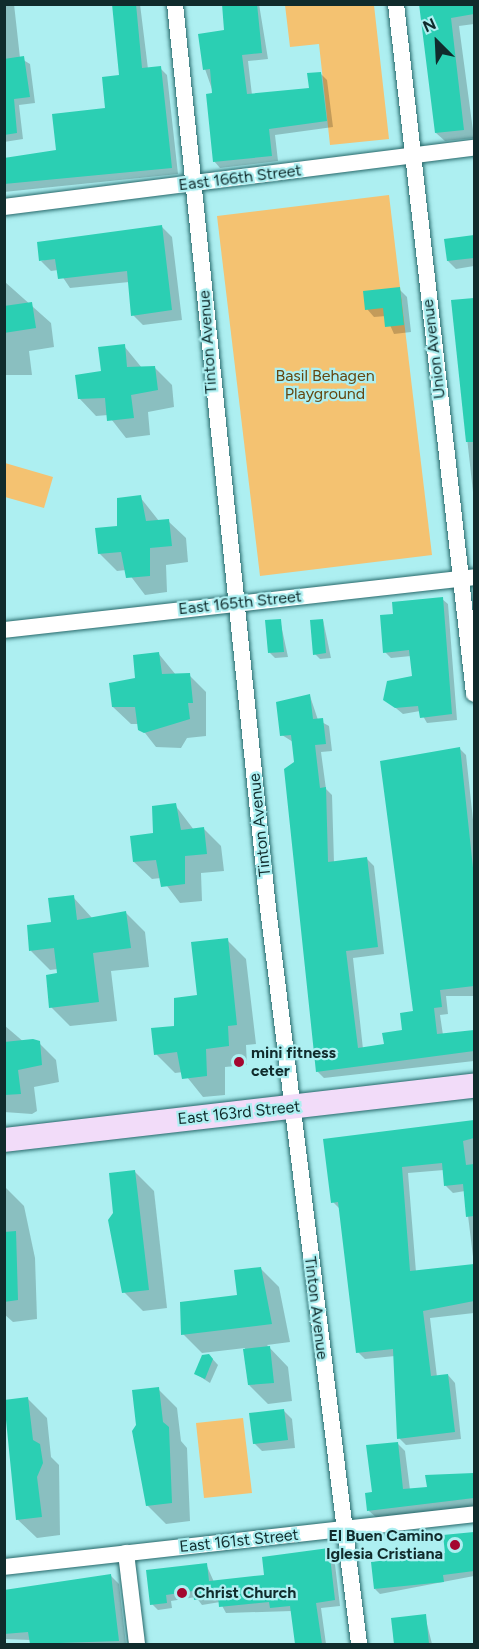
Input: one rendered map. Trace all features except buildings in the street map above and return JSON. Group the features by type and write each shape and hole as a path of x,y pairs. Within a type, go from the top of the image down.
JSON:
{"main road":[{"name":"East 163rd Street","path":"4,1140 474,1086"}],"street":[{"name":"Tinton Avenue","path":"175,4 196,184 235,604 291,1107 359,1644"},
{"name":"Union Avenue","path":"396,4 411,157 468,578 474,694"},
{"name":"East 166th Street","path":"4,207 474,148"},
{"name":"East 165th Street","path":"4,630 468,578"},
{"name":"East 161st Street","path":"4,1567 474,1514"},
{"path":"126,1553 137,1644"}],"green space":[{"path":"285,5 374,5 389,139 330,145 319,44 290,47"},
{"name":"Basil Behagen Playground","path":"389,195 432,555 260,576 217,216"},
{"path":"5,463 53,477 44,508 5,497"},
{"path":"243,1418 252,1493 204,1498 196,1423"}],"place":[{"name":"mini fitness ceter","path":"239,1062"},
{"name":"El Buen Camino Iglesia Cristiana","path":"455,1545"},
{"name":"Christ Church","path":"182,1593"}]}
